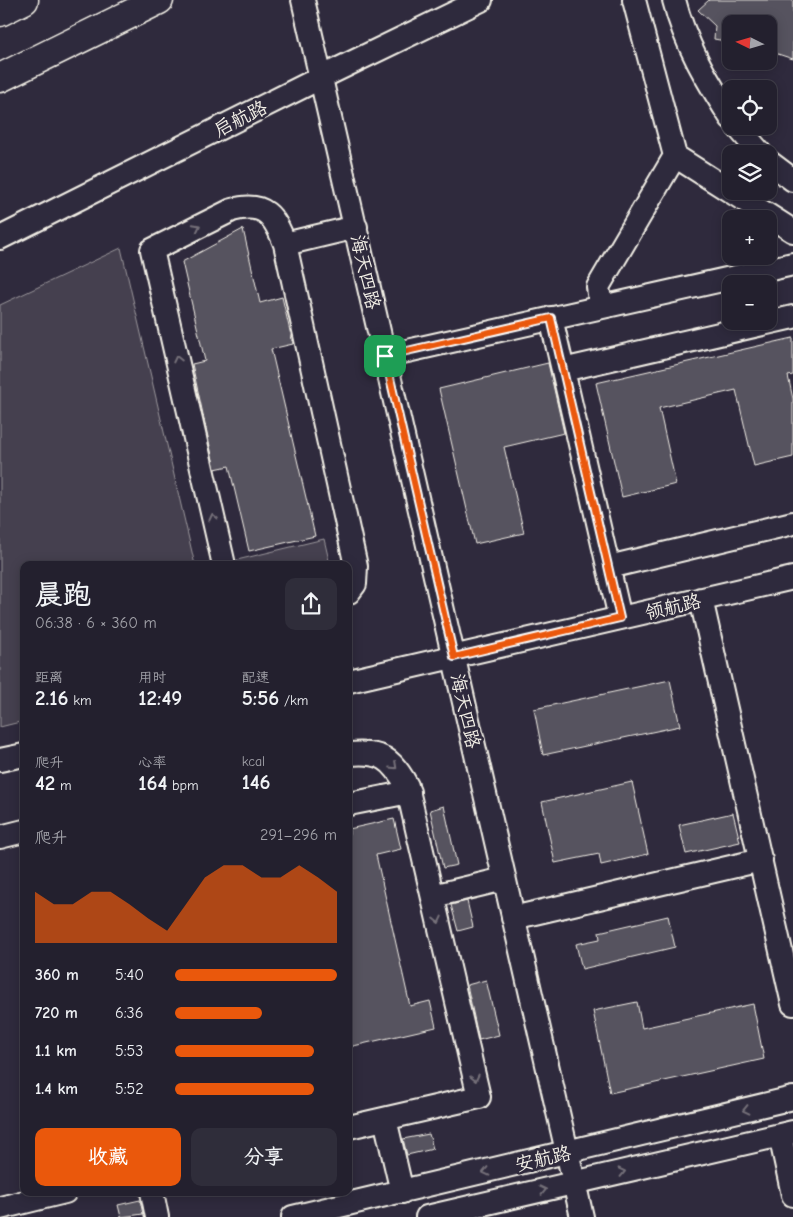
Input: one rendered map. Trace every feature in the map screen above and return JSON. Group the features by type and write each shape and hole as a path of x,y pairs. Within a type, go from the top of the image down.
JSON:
{"highway":[{"path":"0,12 24,0"},
{"path":"0,60 120,0"},
{"path":"0,78 159,0"}],"street":[{"name":"海天四路","path":"302,0 322,77 582,1217"},
{"name":"启航路","path":"0,238 322,77 481,0"},
{"path":"634,0 675,156 793,232"},
{"path":"674,0 680,23 703,74 722,104"},
{"path":"745,135 754,145"},
{"path":"601,307 598,287 675,156"},
{"path":"777,168 793,180"},
{"path":"223,561 152,250 243,206 268,213 276,222 284,244 356,566 355,584 352,588"},
{"path":"284,244 356,227"},
{"path":"385,356 793,264"},
{"path":"563,370 793,317"},
{"path":"551,318 620,618"},
{"path":"609,567 793,524"},
{"name":"领航路","path":"352,680 793,578"},
{"path":"701,599 793,1004"},
{"path":"352,754 364,752 384,758 397,767 409,792 479,1097 352,1126"},
{"path":"0,760 20,756"},
{"path":"352,803 409,792"},
{"path":"0,837 20,832"},
{"path":"513,918 760,860"},
{"path":"433,896 504,879"},
{"name":"安航路","path":"293,1217 793,1098"},
{"path":"385,1119 402,1192"},
{"path":"786,1134 793,1195"},
{"name":"安航路","path":"427,1217 786,1134"},
{"path":"0,1208 49,1196"},
{"path":"153,1196 157,1217"}],"shaded area":[{"path":"121,248 194,561 20,561 20,722 0,727 0,305"},
{"path":"324,539 329,561 237,561"}],"building":[{"path":"709,0 793,0 793,59 778,54 778,15 722,15 722,40 714,39 715,26 698,10"},
{"path":"243,229 260,303 282,297 293,344 271,349 315,536 249,551 229,466 215,469 192,364 205,361 182,262"},
{"path":"793,338 793,375 788,376 793,399 793,457 754,466 736,390 659,408 676,484 622,497 596,383"},
{"path":"548,363 564,433 504,447 524,533 475,544 439,389"},
{"path":"670,680 680,726 543,755 534,709"},
{"path":"632,782 648,854 601,865 599,854 555,863 542,802"},
{"path":"444,806 457,865 443,868 430,810"},
{"path":"733,813 740,842 686,854 679,825"},
{"path":"394,819 401,849 376,855 410,1006 430,1001 436,1027 352,1046 352,828"},
{"path":"467,901 473,927 458,931 451,905"},
{"path":"668,916 675,947 582,969 576,944 600,939 599,932"},
{"path":"486,980 499,1035 479,1040 467,985"},
{"path":"637,1002 642,1028 753,1004 764,1059 610,1093 593,1011"},
{"path":"429,1134 433,1149 407,1155 403,1139"},
{"path":"140,1200 143,1214 121,1217 118,1205"}],"route":[{"path":"551,318 620,618 454,657 385,356 551,318"}]}
